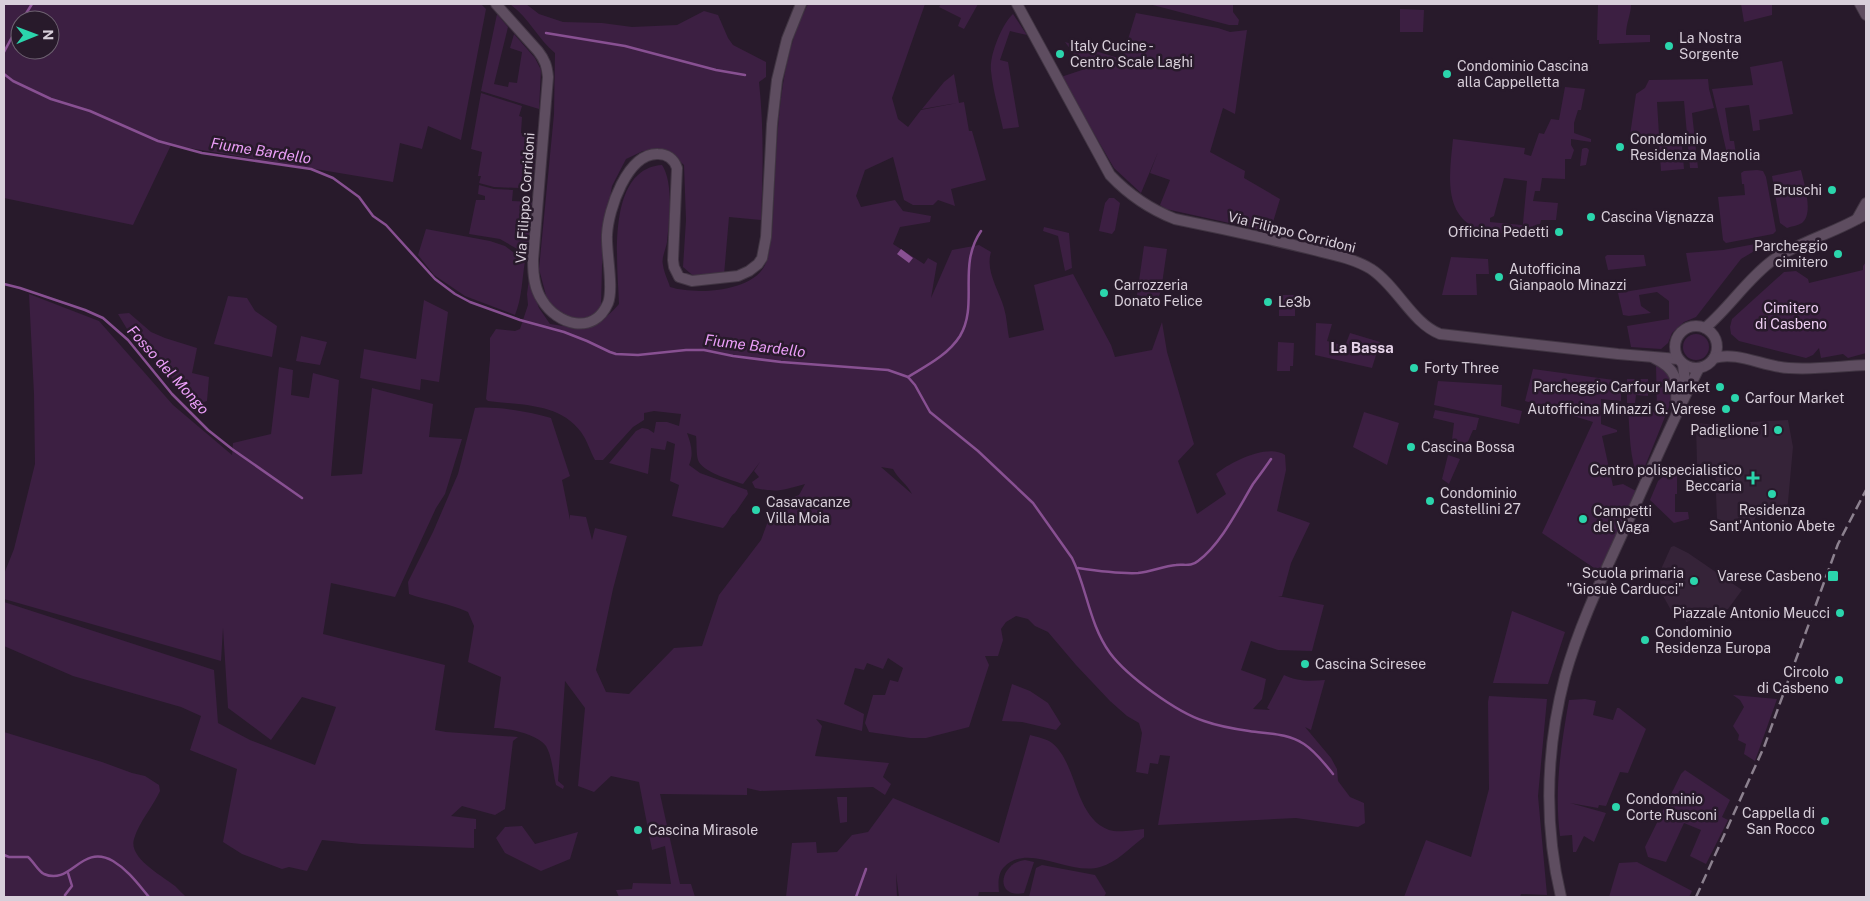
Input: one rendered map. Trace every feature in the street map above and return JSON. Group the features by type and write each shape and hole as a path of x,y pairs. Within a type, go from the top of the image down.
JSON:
{"street":[{"name":"Via Filippo Corridoni","path":"496,4 538,51 544,59 547,68 533,274 538,294 542,301 563,320 574,324 586,322 597,316 608,305 610,291 607,236 612,210 630,170 641,159 654,154 668,156 676,164 677,168 673,260 679,277 692,281 738,276 758,264 764,254 766,237 777,80 787,39 801,4"},
{"name":"Via Filippo Corridoni","path":"1016,4 1110,175 1120,186 1162,214 1175,219 1284,242 1358,262 1382,277 1421,321 1440,334 1618,354 1649,355 1680,361"},
{"path":"1860,4 1866,15"},
{"path":"1857,220 1866,203"},
{"path":"1705,328 1716,319 1757,273 1774,260 1793,247 1846,227 1866,214"},
{"path":"1676,406 1684,382 1680,361 1675,350 1675,342 1684,329 1691,326 1705,328 1712,333 1716,341 1717,350 1714,358 1708,365 1699,368 1688,367 1680,361"},
{"name":"Via Filippo Corridoni","path":"1649,355 1663,351 1675,342"},
{"path":"1649,355 1664,363 1675,375 1677,384 1675,418"},
{"path":"1714,358 1723,355 1732,356 1790,369 1866,365"},
{"path":"1561,897 1551,840 1549,802 1556,720 1566,676 1578,636 1594,597 1699,368"}],"shaded area":[{"path":"901,249 913,258 909,263 897,254"},
{"name":"Centro polispecialistico Beccaria","path":"1788,420 1793,447 1787,513 1757,514 1751,528 1717,519 1715,467 1697,464 1696,423 1750,428 1751,423 1748,422"},
{"name":"Scuola primaria \"Giosuè Carducci\"","path":"1674,546 1688,553 1742,590 1728,609 1686,622 1683,610 1672,612 1661,592 1660,577 1662,567 1671,547"}],"green space":[{"path":"4,4 481,4 486,9 461,140 428,126 422,149 400,143 393,182 171,145 133,225 4,198"},
{"path":"512,4 526,4 539,14 563,22 602,23 632,27 677,25 704,11 718,15 733,45 766,62 766,77 759,82 763,151 761,220 729,217 724,275 697,279 683,267 686,220 684,165 674,156 658,151 643,151 626,159 612,186 605,228 601,306 596,314 582,319 570,320 556,311 547,299 539,269 554,114 555,53"},
{"path":"808,4 925,4 892,98 898,119 908,127 921,110 957,103 922,109 944,82 954,74 959,103 964,102 969,131 972,131 986,180 951,189 955,206 938,200 933,205 913,205 904,200 893,157 865,170 856,196 861,207 895,200 903,211 931,216 930,222 900,227 893,244 924,264 928,258 937,263 931,298 952,250 979,245 991,252 991,273 1004,308 1009,338 1044,330 1034,285 1073,274 1111,345 1115,357 1152,350 1162,322 1167,352 1194,444 1178,461 1197,514 1226,494 1216,474 1222,469 1259,453 1269,451 1285,455 1286,470 1277,511 1310,523 1291,563 1282,596 1278,596 1324,605 1312,651 1278,650 1251,641 1241,670 1266,679 1262,699 1253,709 1270,710 1267,708 1284,675 1299,680 1325,680 1311,730 1305,727 1331,758 1337,769 1338,781 1350,797 1364,803 1365,823 1358,827 1296,818 1158,825 1170,756 1160,755 1158,764 1150,763 1148,774 1136,772 1142,733 1139,723 1127,716 1110,701 1048,632 1035,626 1028,619 1016,616 1006,622 1001,629 1003,640 998,656 985,656 989,665 969,727 926,738 910,738 869,732 865,723 873,695 885,695 890,680 898,682 903,668 888,658 883,669 867,663 864,670 855,668 844,704 864,714 862,731 816,719 822,726 815,756 889,763 883,777 891,784 885,795 873,787 760,791 747,788 747,795 660,794 680,884 691,884 695,897 619,897 616,890 632,889 633,883 671,884 665,846 652,850 639,782 611,776 594,792 578,786 585,708 565,681 558,781 564,786 563,789 556,785 550,755 542,742 522,732 494,728 501,677 468,662 474,626 468,612 454,606 409,594 408,582 433,532 458,474 475,408 514,410 551,418 570,476 562,480 570,520 570,515 586,517 592,540 595,528 627,536 613,589 596,670 606,692 629,694 674,648 702,646 719,595 761,540 774,505 799,495 805,484 780,490 755,488 752,482 759,477 754,471 760,462 743,484 718,475 705,468 698,460 696,436 687,433 691,449 689,465 700,473 747,490 748,494 723,528 672,516 679,485 670,481 675,444 667,441 665,450 651,448 648,474 609,463 636,431 642,428 654,433 656,422 667,422 679,426 681,414 654,411 644,413 644,420 633,427 603,460 595,460 581,432 562,415 539,407 488,401 486,399 490,338 496,329 515,331 520,329 528,305 529,279 539,308 550,324 579,326 596,323 619,304 617,244 619,222 623,201 631,183 644,171 662,165 666,173 670,203 667,242 663,262 670,287 694,291 722,289 748,281 758,274 765,265 770,249 781,96 785,72 798,26","holes":["881,467 893,469 897,476 912,494"]},
{"path":"941,4 978,4 964,29 958,26 961,18 939,7"},
{"path":"1149,4 1233,4 1233,12 1239,20 1238,25 1229,25"},
{"path":"1598,4 1631,5 1626,35 1650,35 1650,42 1599,44 1599,40 1597,40"},
{"path":"1741,4 1772,4 1772,15 1744,22"},
{"path":"1400,9 1424,10 1423,32 1400,32"},
{"path":"1136,13 1218,28 1230,32 1247,30 1235,114 1223,108 1210,152 1245,171 1244,178 1280,199 1270,232 1166,209 1160,205 1170,180 1150,173 1158,152 1141,193 1114,168 1061,77 1085,69 1065,42 1122,59"},
{"path":"497,14 508,27 494,84 508,87 509,82 517,83 522,52 510,48 514,34 535,58 541,70 539,109 481,91"},
{"path":"1013,14 1027,35 1010,31 1000,60 1008,62 1019,127 1003,129 993,86 991,65 994,49 1001,32"},
{"path":"1782,61 1793,114 1759,120 1760,130 1753,131 1749,105 1725,108 1730,141 1734,141 1736,154 1728,158 1712,89 1753,85 1750,67"},
{"path":"1708,79 1714,108 1692,113 1698,168 1690,168 1684,101 1657,102 1659,135 1681,134 1684,169 1661,171 1659,142 1629,142 1636,94 1645,88 1649,80"},
{"path":"1565,87 1585,89 1581,110 1578,110 1574,123 1574,133 1591,139 1591,142 1571,139 1571,145 1574,150 1571,159 1565,159 1565,179 1542,178 1540,191 1535,191 1533,201 1558,203 1556,220 1541,220 1540,224 1533,226 1527,234 1522,233 1527,181 1504,178 1494,216 1490,218 1490,222 1522,225 1521,235 1482,230 1469,224 1460,215 1454,204 1451,192 1450,165 1453,139 1525,148 1524,154 1531,156 1539,133 1544,134 1551,119 1559,120"},
{"path":"481,93 522,106 519,116 522,117 521,133 538,137 533,180 529,183 521,181 519,188 494,187 479,183 481,176 478,176 482,152 471,149"},
{"path":"1582,149 1589,150 1586,165 1580,166"},
{"path":"1757,170 1763,171 1766,177 1776,231 1773,234 1726,243 1723,240 1718,197 1745,195 1741,173"},
{"path":"1801,170 1808,206 1806,219 1798,225 1787,228 1780,223 1772,176"},
{"path":"479,185 494,189 513,190 512,201 533,202 528,248 526,251 519,250 500,239 469,234 476,200 485,200 485,196 478,194"},
{"path":"1109,198 1114,198 1120,203 1115,230 1112,234 1099,231 1105,203"},
{"path":"1044,227 1069,233 1072,268 1065,271 1058,236 1043,231"},
{"path":"426,229 490,241 505,246 525,261 515,315 465,296 434,275 418,255"},
{"path":"1771,241 1741,259 1696,317 1684,322 1672,333 1668,343 1661,349 1631,347 1627,326 1669,319 1669,301 1657,292 1639,295 1641,306 1651,313 1629,316 1623,315 1618,293 1691,281 1686,253 1723,250"},
{"path":"1144,246 1167,249 1161,291 1159,296 1152,298 1137,295"},
{"path":"1607,255 1644,255 1646,266 1608,270 1605,257"},
{"path":"1451,257 1488,259 1489,274 1476,274 1477,295 1442,295"},
{"name":"Cimitero di Casbeno","path":"1866,262 1866,353 1848,358 1843,354 1821,358 1819,348 1813,355 1806,358 1739,341 1731,334 1732,319 1784,272 1796,271 1808,279 1809,283 1863,270"},
{"path":"29,294 99,321 173,405 232,455 233,443 271,434 279,367 293,370 291,395 309,398 313,373 339,380 331,476 362,474 372,388 433,404 429,437 462,439 445,494 436,508 395,597 331,583 323,634 445,665 435,730 518,737 513,741 505,809 495,815 462,806 451,816 476,819 474,848 361,844 322,840 307,871 289,867 282,869 242,854 223,842 237,769 190,750 201,716 181,707 73,676 4,646 4,602 214,670 218,723 250,740 315,765 336,707 302,697 271,740 228,708 223,628 221,661 4,599 4,574 14,549 35,464"},
{"path":"1279,295 1295,295 1295,316 1279,316"},
{"path":"228,296 247,298 255,311 277,326 272,357 214,344"},
{"path":"424,300 448,312 439,382 421,379 420,390 360,378 364,349 416,359"},
{"path":"129,313 151,332 197,348 192,373 209,377 207,401 197,404 133,339 118,314"},
{"path":"1316,323 1332,324 1327,341 1345,346 1350,333 1380,342 1372,368 1315,355"},
{"path":"1696,334 1706,337 1709,347 1706,357 1696,360 1686,357 1683,347 1686,337"},
{"path":"301,336 327,342 320,365 296,361"},
{"path":"1278,342 1294,343 1293,366 1290,366 1290,371 1277,371"},
{"path":"1656,365 1661,366 1670,374 1675,392 1639,481 1632,454 1628,408 1638,408 1639,412 1657,412"},
{"path":"1533,369 1621,381 1621,401 1601,399 1601,424 1617,430 1617,432 1602,436 1613,486 1623,484 1636,491 1600,572 1542,533 1593,422 1525,401"},
{"path":"1627,379 1648,379 1648,396 1636,395 1635,403 1627,403"},
{"path":"1438,381 1502,385 1501,406 1522,411 1519,424 1434,405"},
{"path":"1435,410 1479,418 1476,430 1473,430 1463,453 1451,448 1454,423 1433,418"},
{"path":"1364,412 1399,423 1387,465 1353,447"},
{"path":"1448,455 1460,459 1449,484 1442,479"},
{"path":"1666,474 1677,474 1675,512 1688,512 1689,519 1674,523 1650,500 1658,481"},
{"path":"1512,611 1565,632 1548,684 1493,683"},
{"path":"1012,684 1030,691 1048,703 1061,724 1056,730 1022,722 1002,721"},
{"path":"1733,695 1777,699 1755,761 1744,754 1746,744 1738,740 1739,735 1733,726 1744,707 1740,700"},
{"path":"1489,696 1547,699 1538,796 1547,895 1521,894 1520,897 1404,897 1426,840 1471,857 1489,789"},
{"path":"1585,699 1596,701 1593,715 1613,720 1617,708 1619,708 1646,729 1628,773 1620,772 1606,806 1599,805 1598,808 1570,803 1606,813 1594,842 1584,836 1576,852 1573,852 1572,835 1560,836 1558,819 1559,768 1569,700"},
{"path":"4,732 145,776 159,785 160,791 139,827 134,839 134,846 141,860 175,886 186,897 4,897"},
{"path":"1030,735 1052,743 1060,752 1067,764 1082,802 1089,814 1098,823 1113,831 1144,829 1144,837 1118,858 1100,867 1088,869 1037,858 1014,860 1004,867 1001,872 999,892 979,892 978,897 899,897 896,873 897,897 786,897 792,843 816,842 817,853 837,852 852,835 868,832 893,798 999,843"},
{"path":"1685,770 1730,800 1722,817 1728,820 1706,864 1690,856 1701,830 1684,823 1666,862 1648,857 1645,847 1681,774"},
{"path":"837,797 847,797 847,822 840,823"},
{"path":"522,826 535,844 578,832 570,859 541,871 505,853 496,838 505,827"},
{"path":"1025,860 1034,862 1024,893 1008,891 1004,886 1005,873 1016,863"},
{"path":"1637,862 1692,891 1689,897 1609,897 1619,863"},
{"path":"1042,865 1095,875 1106,893 1104,897 1029,897 1036,868"}],"waterway":[{"name":"Fiume Bardello","path":"28,10 32,4"},
{"path":"546,33 625,46 716,70 745,75"},
{"name":"Fiume Bardello","path":"4,52 10,41"},
{"name":"Fiume Bardello","path":"4,74 13,81 51,99 90,111 158,141 202,153 311,169 333,178 359,197 373,216 386,225 435,279 455,294 470,302 520,320 564,332 610,352 638,355 704,350 781,362 888,370 908,377 915,385 930,412 978,451 1033,503 1072,558 1103,642 1110,653 1128,672 1166,702 1204,721 1221,726 1277,734 1298,740 1320,758 1333,774"},
{"path":"908,377 943,354 960,336 968,311 970,258 974,244 981,231"},
{"name":"Fosso del Mongo","path":"4,284 85,310 103,318 128,340 172,394 208,430 302,498"},
{"path":"1078,568 1116,573 1138,573 1195,563 1222,536 1253,484 1271,459"},
{"path":"4,855 9,857 28,857 42,873 53,876 62,874 84,860 102,857 113,861 123,869 149,897"},
{"path":"856,897 866,869"},
{"path":"65,897 72,886 68,873"}],"railway":[{"path":"1696,897 1764,747 1838,544 1866,490"}],"place":[{"name":"La Nostra Sorgente","path":"1669,46"},
{"name":"Italy Cucine - Centro Scale Laghi","path":"1060,54"},
{"name":"Condominio Cascina alla Cappelletta","path":"1447,74"},
{"name":"Condominio Residenza Magnolia","path":"1620,147"},
{"name":"Bruschi","path":"1832,190"},
{"name":"Cascina Vignazza","path":"1591,217"},
{"name":"Officina Pedetti","path":"1559,232"},
{"name":"Parcheggio cimitero","path":"1838,254"},
{"name":"Autofficina Gianpaolo Minazzi","path":"1499,277"},
{"name":"Carrozzeria Donato Felice","path":"1104,293"},
{"name":"Le3b","path":"1268,302"},
{"name":"Forty Three","path":"1414,368"},
{"name":"Parcheggio Carfour Market","path":"1720,387"},
{"name":"Carfour Market","path":"1735,398"},
{"name":"Autofficina Minazzi G. Varese","path":"1726,409"},
{"name":"Padiglione 1","path":"1778,430"},
{"name":"Cascina Bossa","path":"1411,447"},
{"name":"Centro polispecialistico Beccaria","path":"1753,478"},
{"name":"Residenza Sant'Antonio Abete","path":"1772,494"},
{"name":"Condominio Castellini 27","path":"1430,501"},
{"name":"Casavacanze Villa Moia","path":"756,510"},
{"name":"Campetti del Vaga","path":"1583,519"},
{"name":"Varese Casbeno","path":"1833,576"},
{"name":"Scuola primaria \"Giosuè Carducci\"","path":"1694,581"},
{"name":"Piazzale Antonio Meucci","path":"1840,613"},
{"name":"Condominio Residenza Europa","path":"1645,640"},
{"name":"Cascina Sciresee","path":"1305,664"},
{"name":"Circolo di Casbeno","path":"1839,680"},
{"name":"Condominio Corte Rusconi","path":"1616,807"},
{"name":"Cappella di San Rocco","path":"1825,821"},
{"name":"Cascina Mirasole","path":"638,830"}],"district":[{"name":"La Bassa","path":"1362,348"}]}
